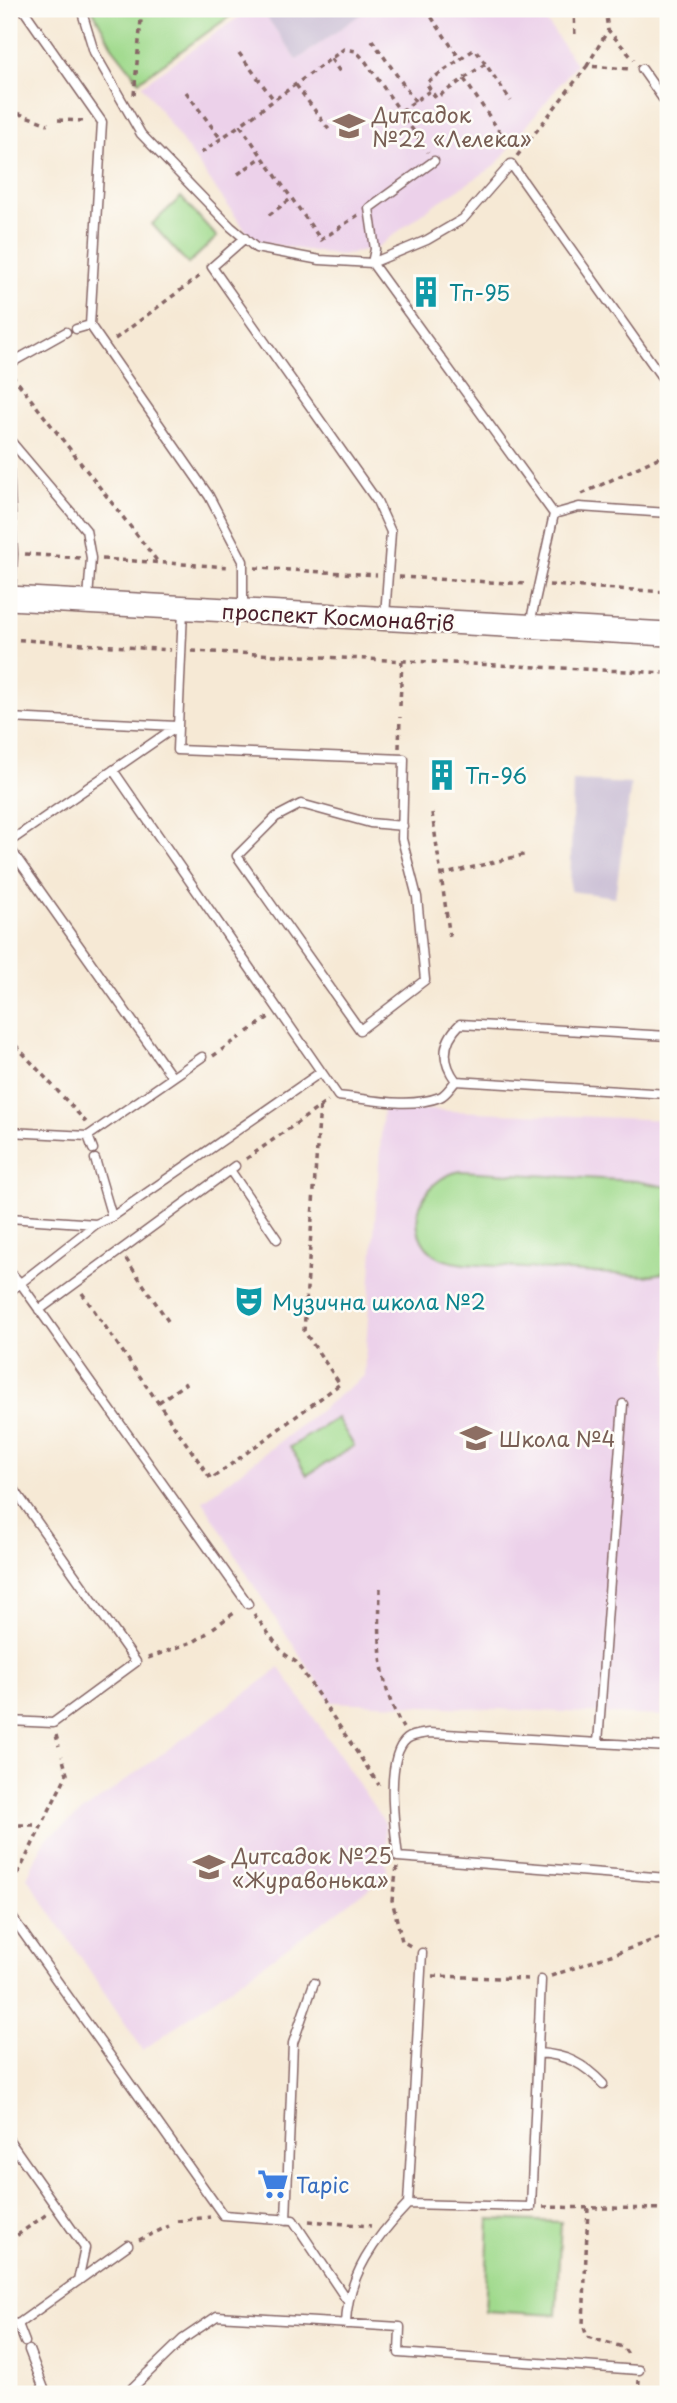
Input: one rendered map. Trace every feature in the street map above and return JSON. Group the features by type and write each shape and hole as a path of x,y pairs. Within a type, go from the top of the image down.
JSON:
{"main road":[{"name":"проспект Космонавтів","path":"10,598 668,634"}],"lane":[{"path":"23,9 102,122 90,325 209,496 244,567 242,611"},
{"path":"80,9 94,52 141,134 256,248 320,260 372,263 427,240 463,219 511,164 668,386"},
{"path":"642,69 668,106"},
{"path":"434,161 369,208 375,249 372,263 554,514 530,626"},
{"path":"244,238 212,267 377,501 391,532 385,618"},
{"path":"76,329 90,325"},
{"path":"9,364 66,332"},
{"path":"9,439 86,530 91,558 88,602"},
{"path":"9,468 13,554 10,598"},
{"path":"554,514 579,507 668,513"},
{"path":"183,607 177,750 398,761 404,759 402,839 416,897 425,980 360,1030 237,856 276,817 301,804 370,823 402,826"},
{"path":"9,718 177,726"},
{"path":"172,1077 9,844 177,726"},
{"path":"113,770 338,1096 392,1102 442,1097 456,1082"},
{"path":"456,1082 448,1071 446,1045 460,1024 668,1036"},
{"path":"9,1132 91,1134 202,1057"},
{"path":"9,1292 96,1224 111,1217 321,1072"},
{"path":"456,1082 668,1094"},
{"path":"91,1134 93,1149"},
{"path":"95,1159 111,1217"},
{"path":"40,1310 233,1168 277,1239"},
{"path":"9,1218 96,1224"},
{"path":"9,1272 21,1283 250,1606"},
{"path":"598,1742 623,1404"},
{"path":"9,1482 136,1662 53,1723 9,1721"},
{"path":"668,1746 429,1733 408,1737 397,1753 392,1810 398,1857 668,1878"},
{"path":"9,1913 223,2215 289,2220"},
{"path":"346,2324 346,2299 367,2255 386,2227 408,2204 422,1953"},
{"path":"408,2204 531,2207 541,1980"},
{"path":"314,1983 293,2043 289,2220 346,2299"},
{"path":"538,2053 563,2055 586,2066 603,2084"},
{"path":"9,2140 85,2248 78,2281"},
{"path":"46,2394 27,2346 14,2323 128,2245"},
{"path":"126,2394 183,2339 217,2316 400,2327 398,2353 639,2370"}],"path":[{"path":"135,102 136,59 142,9"},
{"path":"426,9 460,60"},
{"path":"573,9 575,38"},
{"path":"605,9 608,30 642,69"},
{"path":"511,164 587,66 608,30"},
{"path":"372,40 415,101"},
{"path":"201,153 344,49 356,51 434,161"},
{"path":"485,64 436,98 426,83 475,49 511,101"},
{"path":"239,53 274,100"},
{"path":"331,59 340,72"},
{"path":"587,66 642,69"},
{"path":"464,79 506,141"},
{"path":"296,84 330,131"},
{"path":"401,111 431,90"},
{"path":"186,92 220,139"},
{"path":"9,110 48,124"},
{"path":"240,125 321,240 369,208"},
{"path":"238,174 262,156"},
{"path":"269,215 292,198"},
{"path":"105,347 212,267"},
{"path":"9,370 159,563"},
{"path":"580,495 668,453"},
{"path":"13,554 668,592"},
{"path":"9,639 181,650 402,658 668,673"},
{"path":"400,706 402,658"},
{"path":"398,761 400,717"},
{"path":"432,813 450,938"},
{"path":"441,875 527,854"},
{"path":"248,1032 278,1010"},
{"path":"202,1057 205,1062 240,1037"},
{"path":"9,1038 91,1134"},
{"path":"76,1283 211,1479 340,1384 304,1331 320,1105 233,1168"},
{"path":"120,1250 168,1321"},
{"path":"158,1403 186,1383"},
{"path":"380,1588 381,1663 389,1704 408,1737"},
{"path":"213,1628 250,1606 283,1653 296,1662 383,1790 394,1790"},
{"path":"136,1662 195,1641 207,1633"},
{"path":"9,1892 39,1825 67,1774 62,1756"},
{"path":"9,1825 39,1825"},
{"path":"398,1857 392,1900 402,1941 422,1953"},
{"path":"421,1976 541,1980 668,1935"},
{"path":"9,2241 56,2207"},
{"path":"531,2207 668,2209"},
{"path":"588,2208 583,2324 587,2337 623,2347 639,2370 638,2394"},
{"path":"177,2221 223,2215"},
{"path":"289,2220 386,2227"},
{"path":"128,2245 169,2227"}],"shaded area":[{"name":"Дитсадок №22 «Лелека»","path":"250,9 261,9 297,60 368,9 538,9 576,64 495,166 432,206 375,249 340,255 298,249 253,241 142,85"},
{"path":"261,9 368,9 297,60"},
{"path":"573,781 631,784 615,897 570,891"},
{"name":"Школа №4","path":"383,1108 668,1120 668,1678 663,1678 661,1716 331,1702 256,1589 203,1501 364,1376"},
{"name":"Дитсадок №25 «Журавонька»","path":"280,1668 385,1823 387,1876 143,2050 27,1877 45,1839"}],"green space":[{"path":"92,9 240,9 139,81 113,48"},
{"path":"181,197 217,237 188,264 152,224"},
{"path":"461,1171 636,1181 668,1187 664,1273 645,1276 464,1264 441,1259 426,1247 419,1234 417,1221 425,1195 447,1176"},
{"path":"337,1418 354,1446 307,1475 290,1447"},
{"path":"489,2219 561,2222 556,2315 485,2311"}],"place":[{"name":"Дитсадок №22 «Лелека»","path":"349,126"},
{"name":"Тп-95","path":"426,292"},
{"name":"Тп-96","path":"442,775"},
{"name":"Музична школа №2","path":"249,1301"},
{"name":"Школа №4","path":"476,1438"},
{"name":"Дитсадок №25 «Журавонька»","path":"209,1867"},
{"name":"Таріс","path":"273,2184"}]}
